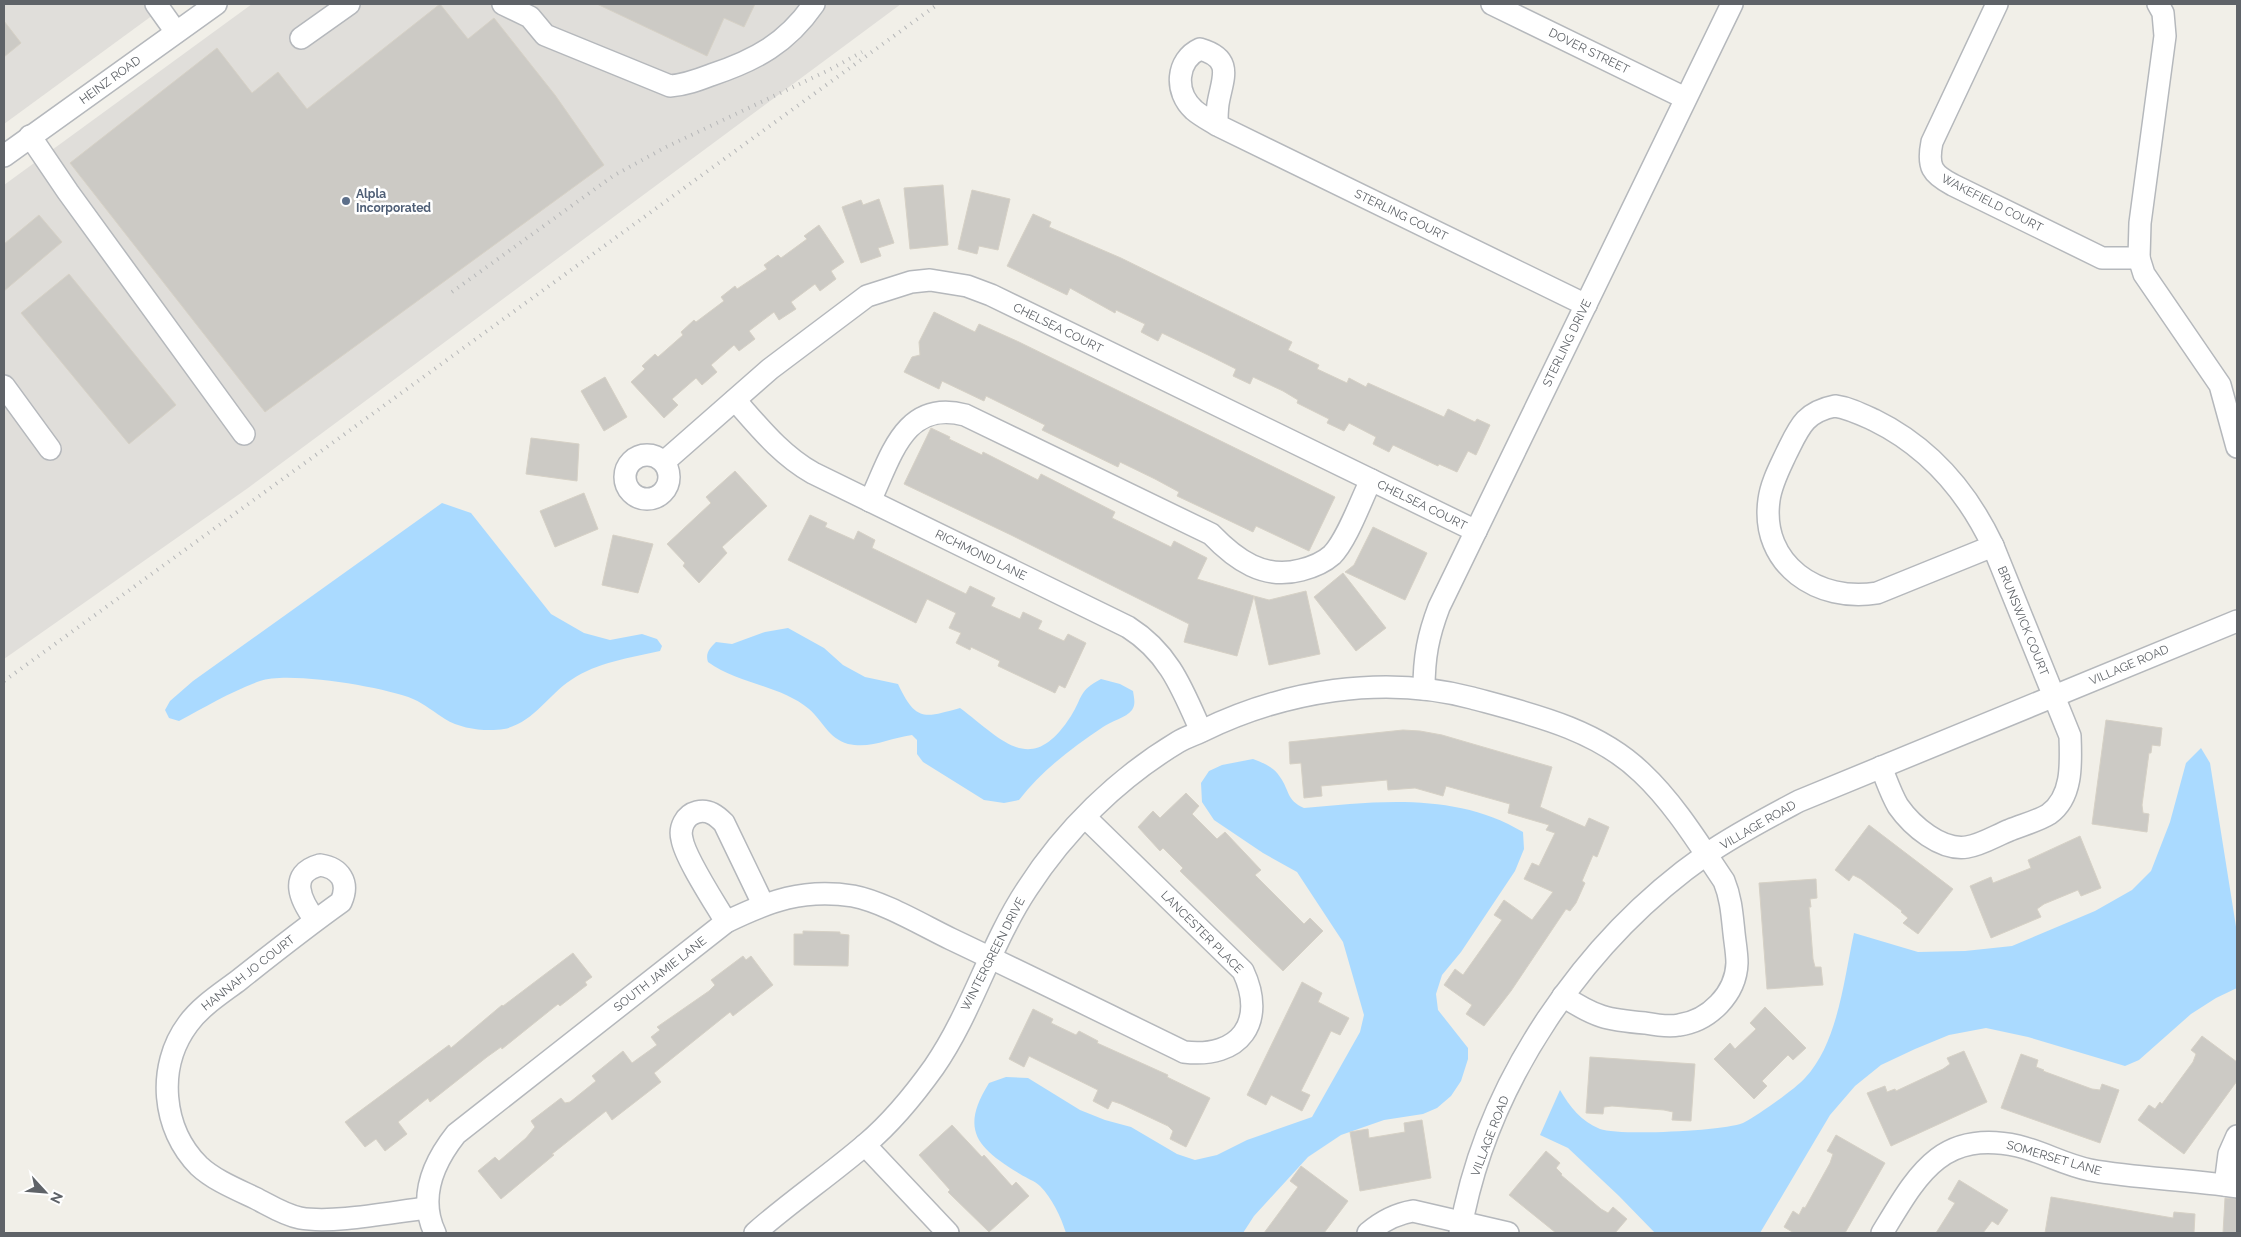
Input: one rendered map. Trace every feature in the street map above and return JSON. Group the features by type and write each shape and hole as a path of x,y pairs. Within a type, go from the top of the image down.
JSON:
{"street":[{"path":"156,4 176,32"},
{"name":"HEINZ ROAD","path":"4,156 216,4"},
{"path":"301,38 349,4"},
{"path":"503,4 530,17 545,35 670,86 682,85 735,67 772,48 800,24 814,4"},
{"name":"DOVER STREET","path":"1492,4 1685,98"},
{"name":"STERLING DRIVE","path":"1424,689 1424,656 1439,606 1732,4"},
{"name":"WAKEFIELD COURT","path":"1997,4 1932,142 1931,167 1939,177 1946,181 2102,258 2139,258"},
{"path":"2158,4 2163,13 2165,36 2142,205 2139,258 2144,274 2220,385 2237,448"},
{"name":"STERLING COURT","path":"1217,125 1586,305"},
{"path":"30,136 68,192 244,434"},
{"name":"CHELSEA COURT","path":"664,462 770,370 867,296 911,282 952,282 991,295 1476,531"},
{"path":"4,386 50,449"},
{"name":"RICHMOND LANE","path":"735,400 793,461 870,501 1128,627 1142,636 1162,655 1171,668 1201,731"},
{"name":"BRUNSWICK COURT","path":"1881,767 1897,805 1910,820 1939,843 1954,848 1968,847 2048,815 2061,803 2068,785 2071,758 2070,736 1993,546 1963,494 1941,468 1916,446 1888,427 1847,407 1821,408 1809,415 1800,426 1773,483 1769,501 1769,519 1772,537 1780,554 1790,568 1808,583 1824,591 1841,595 1860,596 1878,593 1993,546"},
{"path":"870,501 901,438 911,423 925,415 951,412 965,415 1211,534 1233,556 1249,566 1267,572 1286,574 1319,564 1333,554 1342,541 1371,480"},
{"name":"VILLAGE ROAD","path":"1461,1227 1487,1138 1507,1090 1534,1040 1563,996 1627,921 1664,888 1706,855 1750,827 1799,801 2237,621"},
{"name":"WINTERGREEN DRIVE","path":"754,1233 865,1145 890,1122 935,1065 955,1030 1010,916 1044,864 1066,836 1119,784 1181,740 1219,722 1257,709 1329,691 1393,687 1458,694 1530,714 1587,735 1615,751 1640,770 1662,793 1724,881 1730,896 1737,963 1732,986 1720,1003 1708,1014 1693,1022 1666,1026 1615,1020 1590,1013 1563,996"},
{"path":"726,922 684,847 682,827 688,817 697,812 708,812 716,815 724,823 763,904"},
{"name":"LANCESTER PLACE","path":"990,957 1184,1052 1202,1054 1218,1051 1231,1045 1241,1036 1249,1022 1253,1004 1250,986 1243,971 1085,817"},
{"name":"SOUTH JAMIE LANE","path":"435,1233 427,1208 428,1185 433,1168 442,1152 456,1134 726,922 763,904 798,896 825,894 855,897 884,907 990,957"},
{"name":"HANNAH JO COURT","path":"315,920 201,1010 188,1023 179,1038 168,1075 168,1110 175,1131 186,1150 200,1166 218,1180 298,1218 319,1220 427,1208"},
{"path":"2231,1186 2229,1154 2237,1136"},
{"name":"SOMERSET LANE","path":"1882,1233 1913,1182 1931,1162 1949,1151 1971,1144 1993,1142 2019,1147 2082,1168 2128,1177 2231,1186"},
{"path":"865,1145 948,1233"},
{"path":"1368,1233 1382,1221 1399,1213 1413,1211 1461,1227 1508,1233"}],"shaded area":[{"path":"4,4 168,4 4,124"},
{"name":"Alpla Incorporated","path":"252,4 901,4 248,488 4,659 4,185"}],"water":[{"path":"442,503 471,513 551,614 584,633 610,640 642,634 657,639 662,646 660,651 614,661 581,674 563,686 532,715 514,726 504,729 482,730 458,725 413,699 399,694 359,685 292,678 274,678 260,681 229,694 179,721 169,718 165,710 170,701 193,681"},
{"path":"788,628 824,648 843,665 865,677 898,684 910,705 916,711 929,715 960,708 1003,741 1017,747 1030,749 1043,745 1057,735 1088,687 1101,679 1120,684 1133,691 1134,705 1132,710 1126,715 1103,727 1058,760 1037,779 1019,800 1004,803 984,800 923,762 917,754 917,740 912,735 873,744 848,744 835,738 809,709 798,701 772,689 732,675 708,662 708,653 716,642 732,644 765,632"},
{"path":"2201,748 2210,763 2237,933 2237,988 2216,998 2191,1014 2139,1060 2125,1066 2028,1037 1986,1028 1949,1035 1915,1049 1881,1065 1855,1086 1830,1115 1760,1233 1655,1233 1568,1148 1540,1135 1560,1090 1572,1108 1582,1118 1593,1126 1611,1131 1694,1130 1732,1126 1749,1120 1793,1089 1816,1064 1825,1047 1838,1010 1854,933 1918,952 1965,951 2012,946 2095,911 2132,890 2151,871 2170,822 2186,763"},
{"path":"1253,759 1275,771 1294,802 1304,808 1388,802 1444,805 1471,810 1498,819 1523,832 1524,849 1515,871 1461,952 1442,975 1436,994 1438,1010 1468,1048 1468,1059 1461,1081 1451,1096 1437,1108 1423,1114 1384,1120 1341,1135 1308,1157 1254,1216 1243,1233 1066,1233 1056,1208 1040,1186 993,1156 978,1137 975,1126 975,1114 989,1083 1006,1077 1028,1078 1080,1110 1105,1120 1131,1127 1177,1154 1195,1160 1217,1155 1247,1140 1312,1117 1360,1032 1364,1015 1343,942 1297,872 1263,853 1214,820 1202,802 1201,783 1209,771 1222,765"}],"building":[{"path":"440,4 468,39 494,18 555,95 604,165 265,412 70,163 217,48 252,93 278,72 307,109"},
{"path":"597,4 755,4 744,27 724,18 707,56"},
{"path":"4,21 21,43 4,57"},
{"path":"943,185 948,245 910,249 904,188"},
{"path":"972,190 1010,199 998,250 979,246 977,254 958,249"},
{"path":"879,199 894,243 878,248 881,256 861,263 842,207 861,200 863,205"},
{"path":"1033,214 1051,222 1049,227 1121,258 1292,342 1288,350 1319,365 1317,369 1347,383 1349,378 1366,387 1368,383 1444,417 1448,409 1475,422 1477,419 1490,425 1476,455 1468,451 1457,472 1439,464 1438,466 1393,445 1389,452 1373,444 1376,437 1349,423 1344,431 1327,423 1329,419 1297,403 1298,400 1283,391 1253,377 1250,384 1233,376 1236,369 1162,333 1158,341 1141,332 1145,324 1116,310 1115,313 1070,288 1067,295 1007,266"},
{"path":"39,215 62,242 4,291 4,244"},
{"path":"819,225 844,262 831,271 836,279 820,291 815,284 791,302 796,309 779,320 774,312 749,331 755,339 739,351 734,345 711,365 717,372 702,385 696,378 672,399 678,405 664,418 631,382 645,369 642,366 655,354 658,357 683,335 681,332 694,320 696,322 724,301 721,297 735,286 737,289 767,269 764,265 778,255 781,258 807,239 804,236"},
{"path":"69,274 176,405 129,444 21,313"},
{"path":"934,312 975,332 979,324 1019,342 1335,497 1309,551 1256,526 1253,532 1177,496 1179,492 1155,479 1120,462 1118,467 1042,430 1045,425 986,396 984,401 942,381 939,389 904,372 912,357 920,355 919,342"},
{"path":"605,377 627,417 604,431 581,391"},
{"path":"931,428 950,437 949,439 982,455 983,452 1038,480 1041,474 1115,512 1112,518 1171,547 1174,541 1207,558 1197,579 1254,596 1237,656 1184,642 1189,624 904,484"},
{"path":"531,438 579,444 577,481 526,474"},
{"path":"735,471 767,506 722,547 727,553 699,583 683,566 685,563 667,544 711,503 706,497"},
{"path":"584,493 598,529 555,547 540,511"},
{"path":"810,515 827,523 825,527 854,540 858,531 875,540 872,548 966,594 970,586 995,598 991,606 1020,619 1023,612 1042,621 1038,629 1064,641 1068,634 1086,643 1065,688 1059,685 1055,693 998,666 1000,661 971,647 970,650 956,643 961,633 949,628 956,613 927,599 916,623 788,560"},
{"path":"1373,527 1427,553 1405,600 1345,572 1354,565"},
{"path":"613,535 653,544 638,593 602,585"},
{"path":"1343,573 1386,628 1356,651 1314,597"},
{"path":"1306,591 1320,654 1269,665 1254,596 1269,600"},
{"path":"2106,720 2162,728 2160,746 2152,745 2151,753 2149,753 2142,805 2143,813 2149,814 2147,832 2092,824"},
{"path":"1403,730 1442,735 1552,767 1540,807 1585,827 1589,818 1609,827 1597,857 1593,855 1582,881 1585,883 1576,903 1570,911 1566,909 1511,991 1484,1026 1466,1014 1472,1005 1444,985 1455,969 1463,975 1502,920 1494,915 1504,900 1532,920 1553,892 1524,879 1532,863 1539,866 1555,833 1546,830 1549,825 1508,813 1510,804 1446,786 1443,796 1415,788 1388,790 1387,780 1321,786 1322,796 1304,798 1301,763 1290,764 1289,742"},
{"path":"1186,793 1199,806 1192,814 1217,839 1225,832 1261,870 1255,875 1304,924 1310,918 1323,931 1283,971 1180,871 1183,868 1163,848 1160,851 1138,827 1153,811 1160,818"},
{"path":"1869,825 1953,889 1918,934 1903,923 1908,918 1902,911 1861,879 1853,875 1849,881 1835,870"},
{"path":"2080,836 2101,888 2081,896 2078,890 2044,904 2037,909 2041,917 1991,938 1970,886 1991,877 1993,883 2031,868 2028,860"},
{"path":"1816,879 1817,898 1810,899 1811,907 1809,907 1813,959 1815,967 1821,967 1823,985 1767,989 1759,883"},
{"path":"803,931 840,932 840,934 849,935 848,966 794,965 794,934 803,934"},
{"path":"573,953 592,977 585,982 587,985 560,1006 558,1004 502,1049 501,1047 487,1057 430,1102 428,1098 398,1122 407,1134 385,1151 376,1139 365,1147 345,1122 449,1045 451,1048 502,1005"},
{"path":"743,956 746,960 751,956 773,985 733,1016 730,1012 654,1073 661,1082 612,1120 606,1111 552,1154 554,1155 501,1199 478,1171 495,1157 499,1161 526,1138 535,1127 531,1121 561,1098 565,1103 570,1102 596,1081 592,1076 623,1051 632,1063 657,1045 651,1037 660,1030 657,1027 709,991 715,985 711,980"},
{"path":"1302,982 1322,993 1318,1002 1349,1018 1340,1035 1331,1031 1301,1091 1310,1095 1302,1111 1271,1095 1266,1105 1247,1095"},
{"path":"1765,1007 1806,1048 1793,1060 1788,1055 1762,1081 1767,1086 1754,1099 1714,1059 1730,1043 1735,1049 1756,1029 1750,1023"},
{"path":"1033,1009 1053,1019 1051,1023 1076,1035 1079,1031 1098,1041 1097,1043 1168,1075 1167,1077 1210,1098 1186,1147 1170,1139 1173,1131 1168,1126 1112,1101 1108,1109 1093,1101 1098,1090 1029,1056 1024,1067 1009,1059"},
{"path":"2202,1036 2237,1062 2237,1081 2184,1154 2138,1120 2149,1105 2155,1109 2160,1102 2162,1104 2193,1062 2196,1054 2191,1050"},
{"path":"1964,1051 1987,1102 1891,1146 1867,1093 1885,1086 1887,1092 1895,1089 1896,1091 1943,1069 1950,1064 1947,1058"},
{"path":"2021,1054 2038,1060 2036,1067 2043,1071 2092,1089 2100,1090 2102,1084 2119,1090 2100,1143 2001,1108"},
{"path":"1590,1057 1695,1064 1691,1121 1672,1120 1673,1112 1664,1110 1612,1106 1604,1107 1603,1114 1586,1113"},
{"path":"1422,1120 1431,1178 1360,1191 1350,1132 1368,1129 1369,1138 1405,1132 1404,1123"},
{"path":"952,1125 982,1157 984,1155 1012,1186 1016,1182 1029,1196 989,1232 948,1192 950,1190 919,1155"},
{"path":"1836,1135 1885,1163 1845,1233 1794,1233 1784,1227 1793,1211 1799,1215 1803,1207 1805,1208 1830,1163 1833,1154 1827,1151"},
{"path":"1546,1151 1560,1163 1556,1168 1561,1175 1601,1209 1608,1213 1613,1207 1627,1219 1615,1233 1556,1233 1509,1195"},
{"path":"1301,1166 1348,1201 1324,1233 1264,1233 1298,1187 1290,1181"},
{"path":"1959,1180 2008,1210 1998,1225 1992,1221 1983,1233 1936,1233 1955,1203 1948,1199"},
{"path":"2051,1197 2173,1218 2174,1212 2195,1214 2194,1233 2045,1233"},
{"path":"2225,1198 2237,1199 2237,1233 2223,1233"}],"railway":[{"path":"4,681 938,4"},
{"path":"452,292 613,176 666,147 829,70 862,52"}],"place":[{"name":"Alpla Incorporated","path":"346,201"}]}
